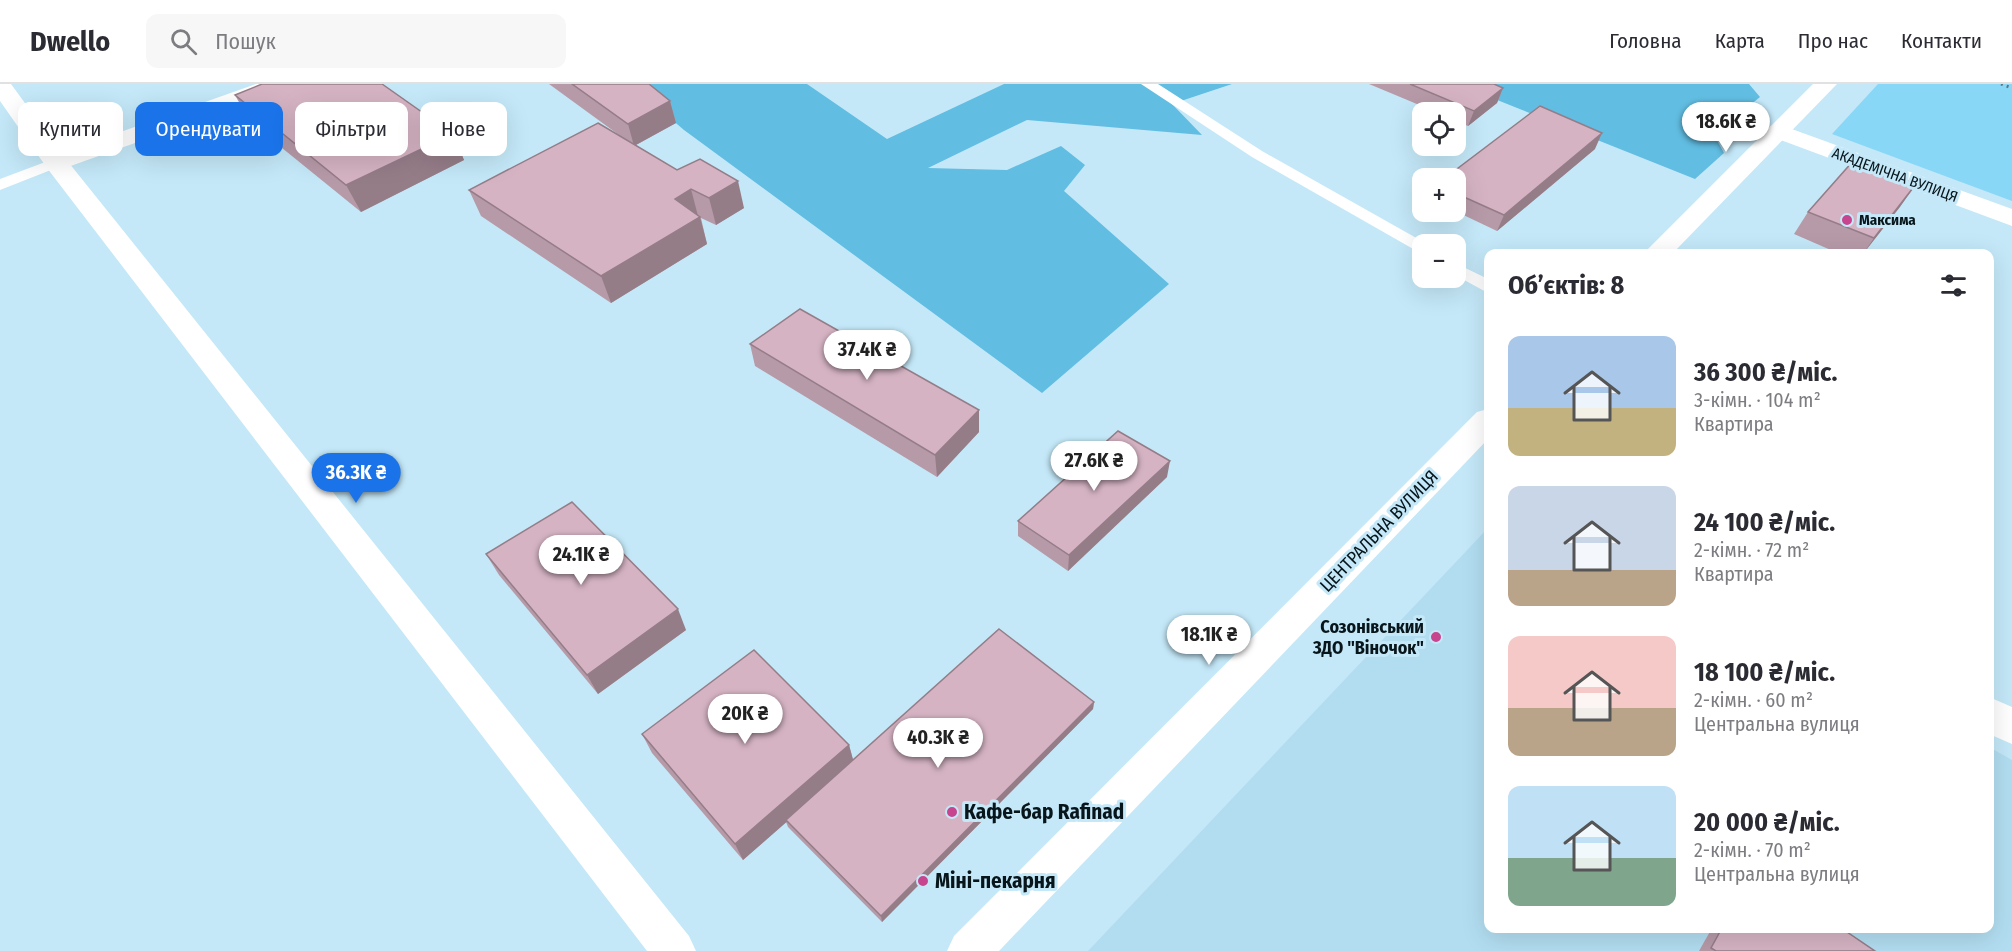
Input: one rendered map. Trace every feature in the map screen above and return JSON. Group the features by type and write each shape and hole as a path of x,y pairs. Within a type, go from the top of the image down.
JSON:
{"street":[{"path":"56,163 278,84"},
{"path":"1661,249 1826,84"},
{"path":"0,86 56,163 674,951"},
{"name":"АКАДЕМІЧНА ВУЛИЦЯ","path":"1778,131 2012,218"},
{"name":"ЦЕНТРАЛЬНА ВУЛИЦЯ","path":"969,951 1484,427"},
{"path":"1994,717 2012,727"}],"lane":[{"path":"1148,84 1257,154 1412,243"},
{"path":"0,185 56,163"},
{"path":"1466,274 1484,285"}],"path":[{"path":"2001,84 2012,88"}],"shaded area":[{"path":"648,84 807,84 887,139 1004,84 1232,84 1172,104 1202,135 1027,120 928,168 1007,170 1061,146 1085,165 1064,191 1169,284 1042,393 684,130 636,89"},
{"path":"1457,84 1749,84 1760,97 1714,135 1724,153 1695,179"},
{"path":"1878,84 2012,84 2012,201 1832,134"},
{"name":"Созонівський ЗДО \"Віночок\"","path":"1484,532 1484,933 1994,933 1994,750 2012,760 2012,951 1088,951"}],"building":[{"path":"262,84 382,84 408,102 295,102 295,144 283,134 283,102 244,102 235,95"},
{"path":"572,84 649,84 670,101 628,124"},
{"path":"1410,84 1494,84 1503,88 1474,111 1466,108 1466,102 1453,102"},
{"path":"408,102 420,111 420,150 408,155"},
{"path":"1540,106 1602,133 1504,215 1466,198 1466,168 1458,168"},
{"path":"598,123 677,170 700,159 738,181 709,198 691,189 675,199 700,217 601,276 469,190"},
{"path":"310,156 407,156 346,185"},
{"path":"1854,160 1916,184 1874,238 1808,212"},
{"path":"800,309 979,410 935,455 750,344"},
{"path":"1118,431 1170,461 1069,555 1018,521"},
{"path":"572,502 678,609 587,675 486,554"},
{"path":"999,629 1094,702 881,916 786,820"},
{"path":"754,650 849,745 735,844 642,734"},
{"path":"1719,933 1848,933 1875,951 1716,951 1711,948"}],"place":[{"name":"Максима","path":"1847,220"},
{"name":"Созонівський ЗДО \"Віночок\"","path":"1436,637"},
{"name":"Кафе-бар Rafinad","path":"952,812"},
{"name":"Міні-пекарня","path":"923,881"}]}
